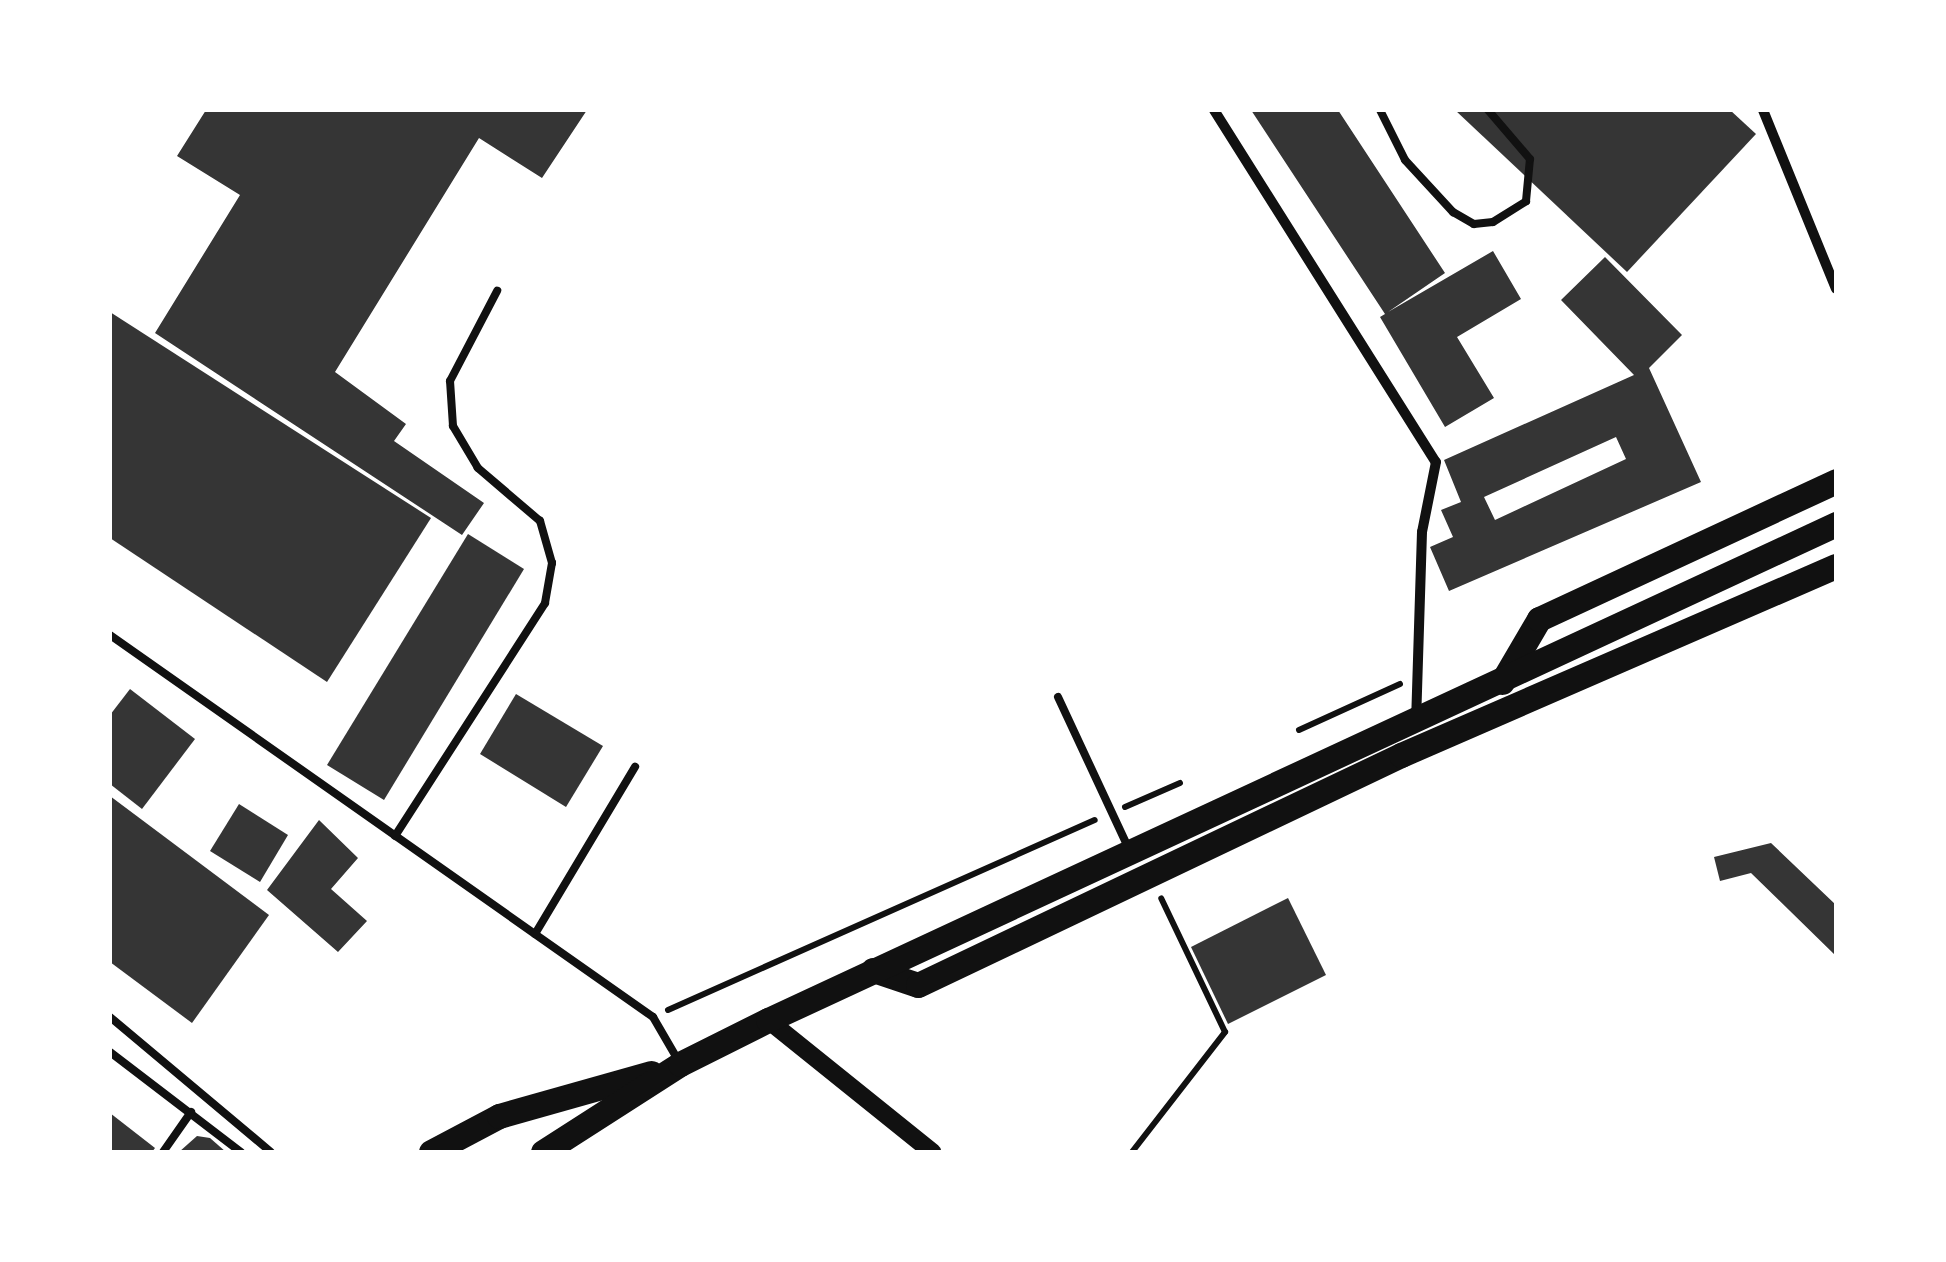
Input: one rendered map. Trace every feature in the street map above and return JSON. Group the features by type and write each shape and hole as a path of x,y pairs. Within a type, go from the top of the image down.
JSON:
{"main road":[{"path":"1502,682 1539,620 1836,481"},
{"path":"543,1152 680,1064 768,1020 1415,724 1836,524"},
{"path":"873,970 918,985 1401,755 1836,566"},
{"path":"431,1152 499,1116 680,1064"}],"street":[{"path":"1214,110 1436,462 1422,532 1420,676 1415,724"},
{"path":"1764,110 1836,289"},
{"path":"768,1020 932,1152"}],"lane":[{"path":"1380,110 1405,160 1453,212 1474,224 1493,222 1526,201 1530,159 1488,110"},
{"path":"395,836 545,603 552,564 540,522 478,468 453,426 450,381 497,291"},
{"path":"110,635 653,1017 680,1064"},
{"path":"1058,697 1131,854"},
{"path":"535,934 635,767"},
{"path":"110,1017 270,1152"},
{"path":"110,1052 241,1152"},
{"path":"164,1152 190,1112"}],"path":[{"path":"1299,730 1420,676"},
{"path":"653,1017 1180,783"},
{"path":"1132,1152 1225,1032 1158,893"}],"building":[{"path":"206,110 587,110 542,178 479,138 335,372 406,424 394,441 484,503 462,535 155,333 240,195 177,156"},
{"path":"1251,110 1338,110 1445,273 1388,312 1493,251 1521,299 1457,337 1494,398 1445,427 1380,317 1385,314"},
{"path":"1455,110 1730,110 1756,134 1627,272"},
{"path":"1605,257 1682,335 1649,368 1701,482 1449,591 1430,547 1453,537 1441,510 1461,502 1444,460 1634,375 1561,300","holes":["1616,437 1626,459 1495,520 1484,497"]},
{"path":"110,312 431,518 327,682 110,538"},
{"path":"468,534 524,569 384,800 327,765"},
{"path":"130,689 195,739 142,809 110,784 110,715"},
{"path":"516,694 603,746 566,807 480,754"},
{"path":"110,796 269,915 192,1023 110,962"},
{"path":"239,804 288,835 260,882 210,851"},
{"path":"319,820 358,858 331,889 367,921 338,952 267,890"},
{"path":"1771,843 1836,905 1836,956 1751,873 1720,881 1714,857"},
{"path":"1288,898 1326,975 1228,1024 1191,947"},
{"path":"110,1113 155,1148 152,1152 110,1152"},
{"path":"197,1136 210,1138 226,1152 179,1152"}]}
